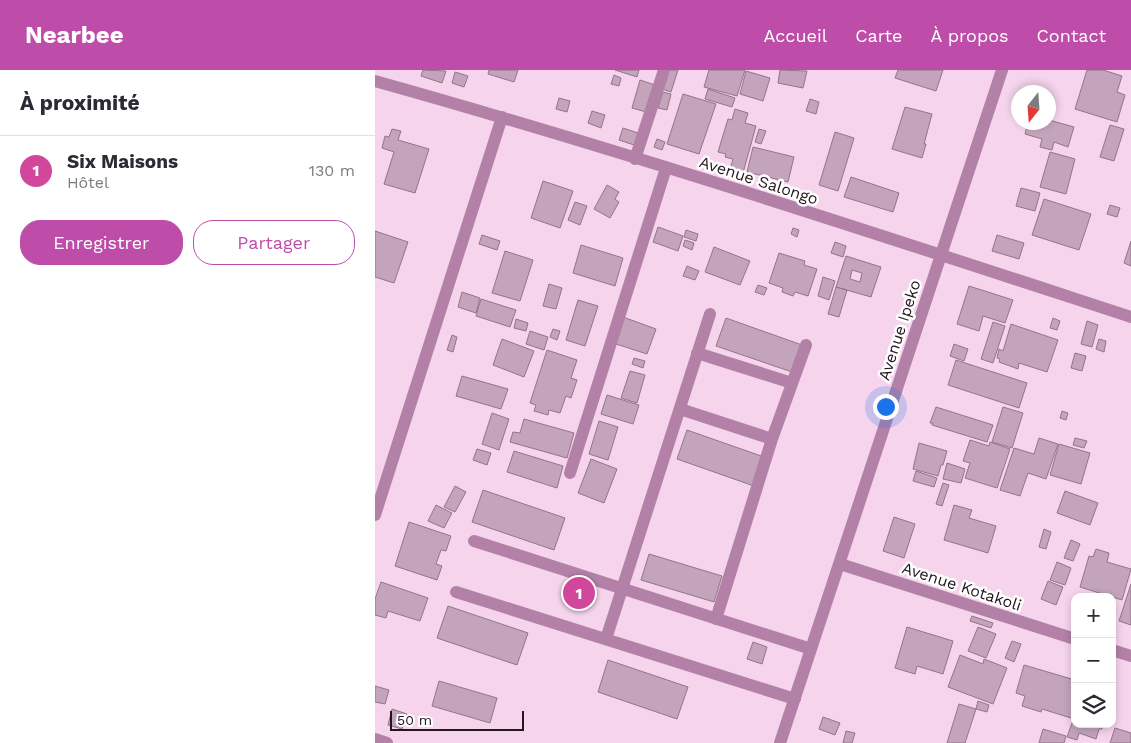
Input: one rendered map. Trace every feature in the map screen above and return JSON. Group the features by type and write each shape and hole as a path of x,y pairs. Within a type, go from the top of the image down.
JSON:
{"street":[{"path":"635,159 665,70"},
{"name":"Avenue Ipeko","path":"780,743 1002,70"},
{"name":"Avenue Salongo","path":"375,81 502,117 666,168 1131,317"},
{"path":"375,515 502,117"},
{"path":"570,473 666,168"},
{"path":"606,639 710,314"},
{"path":"716,619 772,439 806,346"},
{"path":"697,353 792,384"},
{"path":"679,409 772,439"},
{"path":"474,541 811,650"},
{"name":"Avenue Kotakoli","path":"840,564 1072,638"},
{"path":"456,592 795,699"},
{"path":"1116,651 1131,656"},
{"path":"375,739 387,743"}],"building":[{"path":"423,70 446,71 442,83 421,76"},
{"path":"489,70 518,70 514,82 488,74"},
{"path":"615,70 639,70 637,77"},
{"path":"667,70 678,70 671,92 662,89"},
{"path":"709,70 745,70 737,96 704,87"},
{"path":"780,70 807,71 803,88 778,83"},
{"path":"898,70 943,70 936,91 895,78"},
{"path":"1087,70 1103,70 1122,76 1117,92 1125,95 1117,122 1075,109"},
{"path":"746,71 770,78 763,101 740,94"},
{"path":"455,72 468,76 464,87 452,83"},
{"path":"614,75 621,78 619,86 611,84"},
{"path":"640,80 655,85 646,112 632,108"},
{"path":"708,89 735,98 732,107 705,99"},
{"path":"663,92 671,94 667,110 658,108"},
{"path":"683,94 716,104 699,154 667,144"},
{"path":"559,98 570,101 567,112 556,109"},
{"path":"810,99 819,102 816,114 806,111"},
{"path":"905,107 932,114 922,158 892,149"},
{"path":"735,109 748,113 745,123 756,126 743,173 730,169 733,159 725,157 726,154 718,152 728,119 732,120"},
{"path":"592,111 605,115 601,128 588,123"},
{"path":"1056,122 1074,127 1068,147 1054,142 1052,150 1040,147 1042,139 1025,134 1026,130 1056,130"},
{"path":"1110,125 1124,129 1114,161 1100,157"},
{"path":"623,128 641,134 637,146 619,140"},
{"path":"392,129 401,131 398,140 429,149 415,193 384,184 394,152 382,148 385,136 389,137"},
{"path":"759,129 766,131 761,144 755,142"},
{"path":"835,132 854,138 838,191 819,185"},
{"path":"657,139 665,142 662,150 654,147"},
{"path":"753,147 794,157 788,182 747,172"},
{"path":"1050,152 1075,159 1066,194 1040,187"},
{"path":"851,177 899,193 893,212 844,197"},
{"path":"543,181 573,191 560,228 531,218"},
{"path":"607,185 619,192 615,199 619,202 610,218 594,209"},
{"path":"1021,188 1040,193 1035,211 1016,206"},
{"path":"1044,199 1091,214 1079,250 1032,235"},
{"path":"575,202 587,206 580,225 568,220"},
{"path":"1110,205 1120,208 1117,217 1107,214"},
{"path":"658,227 683,236 678,251 653,242"},
{"path":"793,228 799,230 797,237 791,234"},
{"path":"686,230 698,234 696,241 684,237"},
{"path":"375,231 408,242 394,283 375,277"},
{"path":"482,235 500,241 497,250 479,244"},
{"path":"997,235 1024,243 1019,259 992,251"},
{"path":"685,240 694,243 692,250 683,246"},
{"path":"1131,241 1131,266 1124,263"},
{"path":"835,242 846,246 843,257 831,253"},
{"path":"581,245 623,258 615,286 573,273"},
{"path":"714,247 750,261 740,285 705,272"},
{"path":"505,251 533,260 520,301 492,293"},
{"path":"779,253 805,261 804,265 817,269 808,296 795,292 793,296 782,292 783,288 769,283"},
{"path":"846,256 881,267 871,297 836,287","holes":["852,270 862,273 860,282 850,279"]},
{"path":"687,266 699,271 695,280 683,276"},
{"path":"823,277 835,281 829,300 818,296"},
{"path":"549,284 562,288 556,309 543,306"},
{"path":"758,285 767,288 764,295 755,292"},
{"path":"969,286 1013,300 1005,323 983,316 979,331 957,324"},
{"path":"836,287 847,290 839,317 828,314"},
{"path":"462,292 480,298 476,313 458,307"},
{"path":"481,299 516,310 510,327 476,316"},
{"path":"578,300 598,306 585,346 566,340"},
{"path":"623,317 656,329 647,354 613,343"},
{"path":"726,318 802,345 792,372 716,346"},
{"path":"1053,318 1060,321 1057,330 1050,328"},
{"path":"516,319 528,323 526,331 514,328"},
{"path":"1087,321 1098,325 1092,347 1081,344"},
{"path":"993,322 1005,326 993,363 981,359"},
{"path":"1011,324 1058,340 1047,372 1019,363 1018,369 999,362 1000,359 997,358 999,349 1003,351"},
{"path":"553,329 560,331 557,340 550,337"},
{"path":"530,331 548,337 544,350 526,344"},
{"path":"452,335 457,337 453,352 447,350"},
{"path":"502,339 534,351 524,377 493,365"},
{"path":"1099,339 1106,341 1104,352 1096,349"},
{"path":"954,344 968,349 964,361 950,356"},
{"path":"547,350 577,360 571,378 577,380 571,398 566,396 560,413 549,410 548,415 534,411 536,405 530,403"},
{"path":"1075,353 1086,356 1082,371 1071,368"},
{"path":"634,358 645,361 643,368 632,364"},
{"path":"956,360 1027,383 1019,408 948,385"},
{"path":"630,371 645,375 637,403 621,398"},
{"path":"462,376 508,389 501,409 456,396"},
{"path":"607,395 639,405 633,424 601,414"},
{"path":"936,407 993,425 987,442 932,425 933,423 930,423"},
{"path":"1003,407 1023,413 1012,448 992,442"},
{"path":"1062,411 1068,413 1066,420 1060,418"},
{"path":"492,413 509,419 499,450 482,444"},
{"path":"524,419 574,433 567,458 510,442 513,432 520,433"},
{"path":"599,421 618,427 608,460 589,454"},
{"path":"687,430 764,457 754,486 677,459"},
{"path":"1039,438 1058,444 1046,479 1028,473 1020,496 1000,490 1014,448 1034,454"},
{"path":"1075,438 1087,441 1084,448 1073,445"},
{"path":"970,440 989,446 990,442 1010,449 997,488 965,478 970,463 963,461"},
{"path":"919,443 947,451 938,476 913,469"},
{"path":"1059,444 1090,453 1081,484 1050,475"},
{"path":"477,449 491,453 487,465 473,460"},
{"path":"514,451 563,466 557,488 507,472"},
{"path":"591,459 617,469 604,503 578,493"},
{"path":"947,463 965,469 961,483 943,479"},
{"path":"916,471 937,478 934,487 913,481"},
{"path":"943,483 949,485 942,506 936,504"},
{"path":"455,486 466,492 455,512 444,507"},
{"path":"483,490 565,518 554,550 472,522"},
{"path":"1065,491 1098,503 1090,525 1057,513"},
{"path":"436,505 452,513 444,528 428,521"},
{"path":"954,505 972,510 969,518 996,526 988,553 944,540"},
{"path":"894,517 915,524 904,558 883,551"},
{"path":"409,522 451,536 446,551 441,550 436,564 442,566 437,580 395,566"},
{"path":"1044,529 1051,532 1046,549 1039,547"},
{"path":"1071,540 1080,544 1073,561 1064,558"},
{"path":"1096,549 1109,553 1107,562 1131,569 1122,600 1116,598 1116,593 1099,593 1080,587 1089,556 1093,557"},
{"path":"649,554 722,576 714,602 641,580"},
{"path":"1057,562 1071,568 1065,585 1050,580"},
{"path":"1048,581 1063,587 1056,605 1041,599"},
{"path":"381,582 428,598 420,621 388,611 386,618 375,615 375,599"},
{"path":"1131,584 1131,625 1119,621"},
{"path":"448,606 528,633 517,665 437,638"},
{"path":"972,616 993,623 991,628 970,621"},
{"path":"907,627 953,641 943,674 917,666 915,674 895,668"},
{"path":"978,627 996,634 986,658 968,651"},
{"path":"1012,641 1021,644 1014,662 1005,658"},
{"path":"753,642 767,647 762,664 747,659"},
{"path":"960,655 983,664 984,659 1007,668 993,704 948,687"},
{"path":"608,660 688,687 677,719 598,692"},
{"path":"1024,665 1071,679 1071,718 1042,709 1041,712 1022,706 1025,696 1016,693"},
{"path":"439,681 497,698 490,723 432,706"},
{"path":"375,686 389,690 385,704 375,702"},
{"path":"978,701 989,705 987,712 976,709"},
{"path":"959,704 976,709 965,743 947,743"},
{"path":"392,709 407,714 402,729 388,725"},
{"path":"823,717 840,723 835,735 819,729"},
{"path":"1071,726 1071,728 1102,728 1099,729 1096,739 1079,733 1077,740 1067,737"},
{"path":"1115,728 1131,733 1131,743 1110,743"},
{"path":"1043,729 1066,736 1064,743 1039,743"},
{"path":"846,731 855,733 852,743 843,743"}],"place":[{"name":"Six Maisons","path":"579,593"}]}
